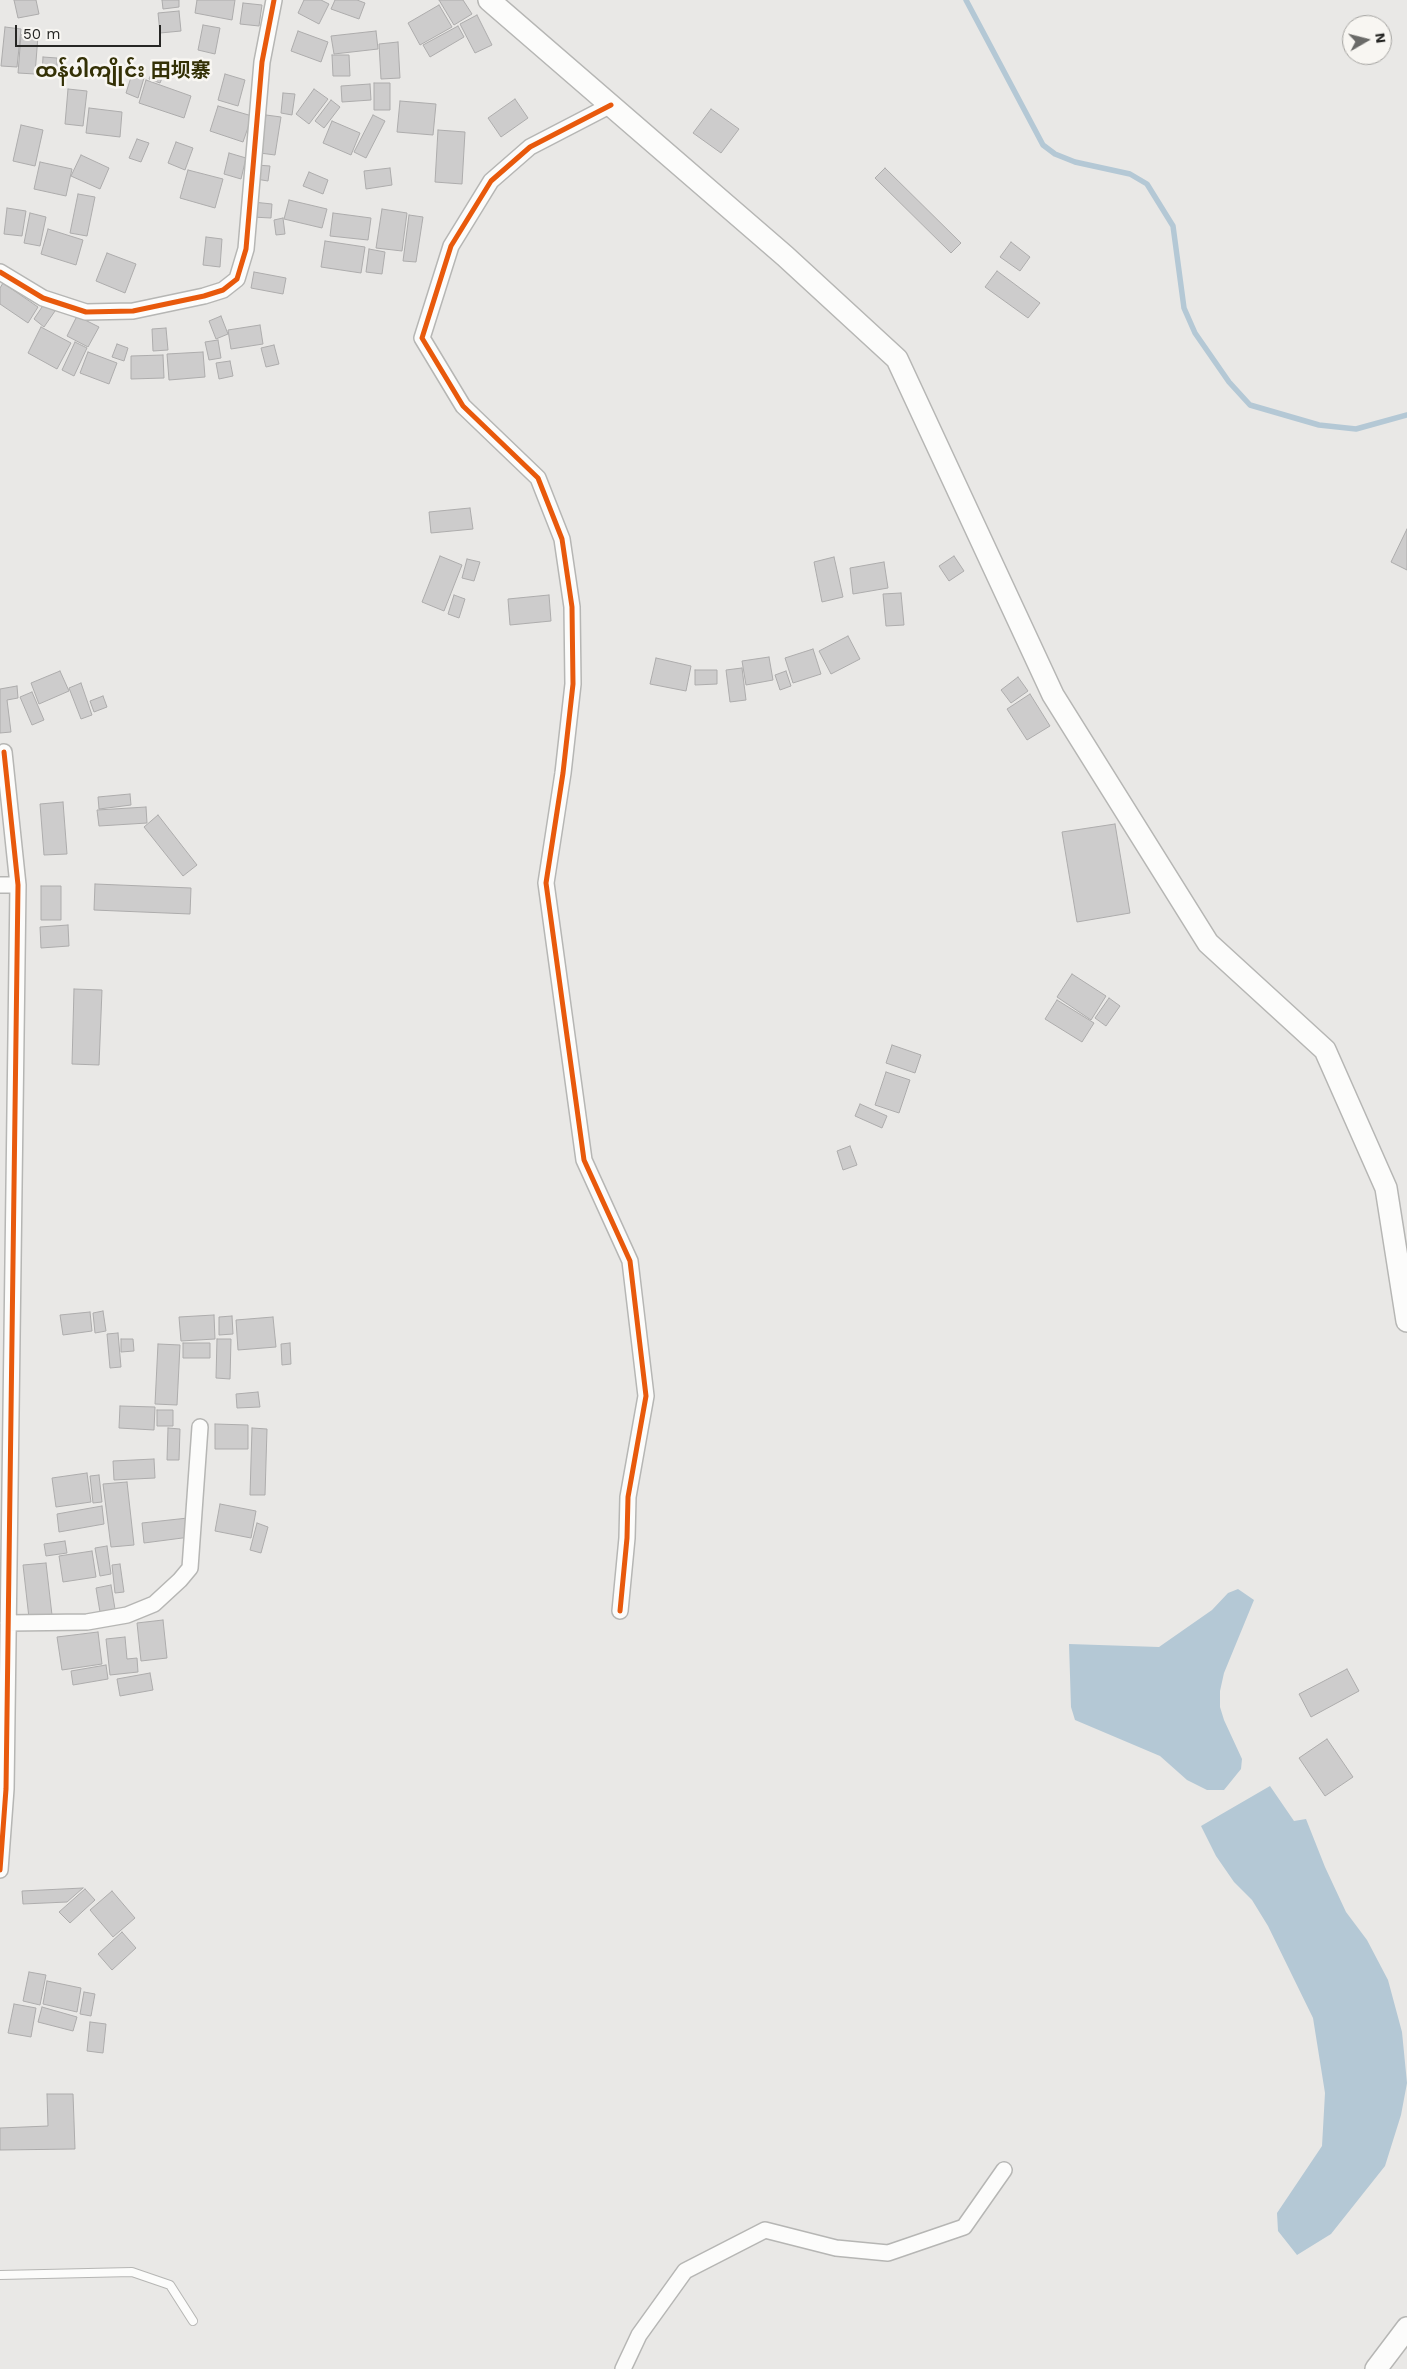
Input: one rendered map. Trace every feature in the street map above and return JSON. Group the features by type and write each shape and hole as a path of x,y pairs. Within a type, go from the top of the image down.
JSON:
{"main road":[{"path":"489,0 785,256 897,359 1053,695 1208,943 1325,1050 1386,1188 1407,1321"},
{"path":"1376,2369 1407,2328"}],"street":[{"path":"0,272 43,298 86,312 133,311 204,296 223,290 237,279 246,249 262,62 274,0"},
{"path":"611,105 530,146 491,181 451,246 422,338 463,406 538,478 562,539 572,607 573,684 563,773 546,883 584,1160 630,1261 646,1396 628,1497 627,1538 620,1611"},
{"path":"0,1870 8,1623 6,1342 18,885 4,752"},
{"path":"0,885 18,885"},
{"path":"8,1623 88,1622 127,1615 154,1604 180,1580 190,1568 200,1427"},
{"path":"623,2369 639,2335 685,2271 765,2230 836,2248 888,2252 964,2226 1004,2170"}],"lane":[{"path":"0,2275 132,2272 170,2285 193,2321"}],"water":[{"path":"1238,1589 1254,1600 1224,1673 1220,1691 1220,1707 1224,1720 1242,1759 1241,1769 1224,1790 1207,1790 1187,1780 1160,1756 1075,1720 1071,1707 1069,1644 1159,1647 1212,1610 1228,1593"},
{"path":"1270,1786 1294,1821 1306,1819 1325,1867 1346,1912 1367,1940 1388,1980 1402,2032 1407,2083 1401,2115 1385,2166 1331,2234 1297,2255 1278,2231 1277,2213 1322,2146 1325,2093 1313,2018 1268,1926 1252,1900 1234,1882 1216,1856 1201,1826"}],"building":[{"path":"14,0 36,0 39,14 18,18"},
{"path":"162,0 179,0 179,7 163,9"},
{"path":"197,0 235,0 232,20 195,13"},
{"path":"304,0 321,0 329,4 319,24 298,13"},
{"path":"335,0 357,0 365,3 359,19 331,9"},
{"path":"439,0 463,0 472,14 454,25"},
{"path":"243,3 262,5 259,26 240,24"},
{"path":"439,5 452,27 420,45 408,23"},
{"path":"179,11 181,31 160,33 158,13"},
{"path":"477,15 492,45 475,53 460,24"},
{"path":"203,25 220,28 215,54 198,50"},
{"path":"458,26 464,37 430,57 423,45"},
{"path":"5,27 21,29 17,67 1,66"},
{"path":"298,31 328,42 321,62 291,51"},
{"path":"376,31 378,49 334,54 331,36"},
{"path":"21,35 38,36 35,74 18,73"},
{"path":"398,42 400,78 381,79 379,44"},
{"path":"332,55 349,55 350,76 333,76"},
{"path":"43,57 57,58 57,75 42,75"},
{"path":"154,67 165,71 160,83 149,79"},
{"path":"132,74 144,78 138,98 126,93"},
{"path":"225,74 245,80 238,106 218,100"},
{"path":"146,80 191,96 184,118 139,103"},
{"path":"374,83 390,83 390,110 374,110"},
{"path":"370,84 371,100 342,102 341,86"},
{"path":"68,89 87,91 83,126 65,124"},
{"path":"314,89 328,99 309,124 296,114"},
{"path":"283,93 295,94 292,115 281,113"},
{"path":"515,99 528,118 501,137 488,118"},
{"path":"331,100 340,107 324,128 315,121"},
{"path":"400,101 436,104 433,135 397,132"},
{"path":"218,106 252,116 243,142 210,131"},
{"path":"89,108 122,112 120,137 86,133"},
{"path":"711,109 739,129 721,153 693,133"},
{"path":"266,115 281,117 275,155 260,153"},
{"path":"373,115 385,121 366,158 354,152"},
{"path":"332,121 360,133 351,155 323,143"},
{"path":"21,125 43,130 35,166 13,161"},
{"path":"438,130 465,132 462,184 435,182"},
{"path":"137,139 149,143 141,162 129,158"},
{"path":"176,142 193,148 185,170 168,163"},
{"path":"229,153 246,158 241,179 224,174"},
{"path":"81,155 109,168 100,189 71,176"},
{"path":"40,162 72,169 66,196 34,189"},
{"path":"257,165 270,166 268,181 256,179"},
{"path":"390,168 392,185 366,189 364,171"},
{"path":"885,168 961,243 951,253 875,178"},
{"path":"188,170 223,179 215,208 180,198"},
{"path":"309,172 328,180 323,194 303,186"},
{"path":"78,194 95,197 87,236 70,233"},
{"path":"289,200 327,209 322,228 284,219"},
{"path":"253,202 272,204 271,218 252,217"},
{"path":"7,208 26,211 22,236 4,234"},
{"path":"382,209 407,213 402,251 376,248"},
{"path":"30,213 46,217 40,246 24,243"},
{"path":"333,213 371,218 368,240 330,236"},
{"path":"409,215 423,217 416,262 403,261"},
{"path":"283,218 285,234 276,235 274,220"},
{"path":"48,229 83,240 76,265 41,254"},
{"path":"206,237 222,239 220,267 203,265"},
{"path":"325,241 365,247 361,273 321,267"},
{"path":"1011,242 1030,257 1020,271 1000,257"},
{"path":"369,249 385,252 382,274 366,272"},
{"path":"107,253 136,264 125,293 96,281"},
{"path":"997,271 1040,303 1028,318 985,287"},
{"path":"254,272 286,278 283,294 251,288"},
{"path":"3,283 38,307 28,323 0,304 0,288"},
{"path":"44,304 55,311 44,327 34,319"},
{"path":"77,316 99,327 88,347 67,336"},
{"path":"221,316 228,334 216,339 209,321"},
{"path":"260,325 263,344 231,349 228,330"},
{"path":"41,327 71,343 57,369 28,353"},
{"path":"166,328 168,350 153,351 152,329"},
{"path":"218,340 221,358 209,360 205,342"},
{"path":"75,342 87,348 74,376 62,370"},
{"path":"117,344 128,348 124,361 112,357"},
{"path":"274,345 279,364 266,367 261,348"},
{"path":"88,352 117,363 109,384 80,373"},
{"path":"203,352 205,377 169,380 167,354"},
{"path":"163,355 164,378 131,379 131,356"},
{"path":"230,361 233,376 219,379 216,363"},
{"path":"470,508 473,529 431,533 429,512"},
{"path":"1407,529 1407,570 1391,562"},
{"path":"440,556 462,565 444,611 422,602"},
{"path":"954,556 964,571 949,581 939,566"},
{"path":"834,557 843,597 822,602 814,562"},
{"path":"467,559 480,562 474,581 462,578"},
{"path":"884,562 888,588 853,594 850,568"},
{"path":"901,593 904,625 886,626 883,594"},
{"path":"454,595 465,599 459,618 448,614"},
{"path":"549,595 551,621 510,625 508,599"},
{"path":"848,636 860,659 831,674 819,651"},
{"path":"813,649 821,674 793,683 785,658"},
{"path":"769,657 773,680 746,685 742,661"},
{"path":"656,658 691,666 686,691 650,684"},
{"path":"742,668 746,700 730,702 726,670"},
{"path":"695,670 717,670 717,684 695,685"},
{"path":"60,671 69,691 39,704 31,683"},
{"path":"786,671 791,686 780,690 775,675"},
{"path":"1018,677 1028,691 1011,703 1001,690"},
{"path":"81,683 92,715 81,719 69,688"},
{"path":"17,686 18,698 7,700 11,732 0,733 0,689"},
{"path":"32,692 44,720 32,725 20,697"},
{"path":"1030,694 1050,726 1027,740 1007,709"},
{"path":"103,696 107,707 94,712 90,701"},
{"path":"130,794 131,805 99,809 98,797"},
{"path":"63,802 67,854 44,855 40,804"},
{"path":"146,807 147,823 99,826 97,810"},
{"path":"158,815 197,865 183,876 144,827"},
{"path":"1115,824 1130,913 1077,922 1062,832"},
{"path":"95,884 191,888 190,914 94,910"},
{"path":"41,886 61,886 61,920 41,920"},
{"path":"68,925 69,946 41,948 40,927"},
{"path":"1072,974 1106,996 1091,1020 1057,997"},
{"path":"74,989 102,990 99,1065 72,1064"},
{"path":"1109,998 1120,1006 1106,1026 1095,1018"},
{"path":"1057,1000 1094,1023 1082,1042 1045,1019"},
{"path":"892,1045 921,1055 915,1073 886,1063"},
{"path":"886,1072 910,1080 899,1113 875,1105"},
{"path":"860,1104 887,1116 882,1128 855,1116"},
{"path":"850,1146 857,1165 843,1170 837,1151"},
{"path":"103,1311 106,1331 95,1333 93,1313"},
{"path":"90,1312 92,1331 63,1335 60,1315"},
{"path":"214,1315 215,1339 181,1341 179,1317"},
{"path":"232,1316 233,1334 219,1335 219,1317"},
{"path":"273,1317 276,1347 238,1350 236,1320"},
{"path":"118,1333 121,1367 110,1368 107,1334"},
{"path":"121,1339 133,1339 134,1351 121,1352"},
{"path":"217,1339 231,1339 230,1379 216,1378"},
{"path":"183,1343 210,1343 210,1358 183,1358"},
{"path":"290,1343 291,1364 282,1365 281,1344"},
{"path":"158,1344 180,1345 177,1405 155,1404"},
{"path":"258,1392 260,1407 237,1408 236,1394"},
{"path":"120,1406 155,1407 154,1430 119,1428"},
{"path":"157,1410 173,1410 173,1426 157,1426"},
{"path":"215,1424 248,1425 248,1449 215,1449"},
{"path":"168,1428 180,1429 179,1460 167,1460"},
{"path":"252,1428 267,1429 265,1495 250,1495"},
{"path":"154,1459 155,1478 114,1480 113,1461"},
{"path":"87,1473 91,1502 56,1507 52,1478"},
{"path":"99,1475 102,1502 93,1503 90,1476"},
{"path":"127,1482 134,1545 111,1547 103,1484"},
{"path":"220,1504 256,1511 251,1538 215,1531"},
{"path":"102,1506 104,1524 59,1532 57,1514"},
{"path":"188,1518 190,1537 144,1543 142,1523"},
{"path":"257,1523 268,1527 261,1553 250,1550"},
{"path":"65,1541 67,1553 46,1556 44,1544"},
{"path":"107,1546 111,1574 100,1576 95,1548"},
{"path":"92,1551 96,1577 63,1582 59,1556"},
{"path":"46,1563 52,1615 29,1618 23,1565"},
{"path":"120,1564 124,1592 115,1593 112,1565"},
{"path":"111,1585 115,1609 100,1612 96,1588"},
{"path":"163,1620 167,1658 141,1661 137,1623"},
{"path":"98,1632 102,1664 62,1670 57,1637"},
{"path":"125,1637 127,1659 137,1658 138,1672 110,1675 106,1639"},
{"path":"106,1665 108,1679 73,1685 71,1671"},
{"path":"1347,1669 1359,1691 1311,1717 1299,1694"},
{"path":"150,1673 153,1690 120,1696 117,1679"},
{"path":"1327,1739 1353,1777 1325,1796 1299,1758"},
{"path":"83,1888 67,1902 23,1904 22,1891"},
{"path":"85,1889 95,1900 70,1923 59,1912"},
{"path":"112,1891 135,1918 113,1937 90,1910"},
{"path":"122,1932 136,1948 112,1970 98,1954"},
{"path":"29,1972 46,1975 40,2005 23,2001"},
{"path":"47,1981 81,1988 77,2012 43,2004"},
{"path":"84,1992 95,1994 91,2016 80,2014"},
{"path":"14,2004 36,2008 31,2037 8,2033"},
{"path":"42,2007 77,2017 73,2031 38,2022"},
{"path":"90,2022 106,2024 103,2053 87,2051"},
{"path":"47,2094 73,2094 75,2149 0,2150 0,2128 48,2126"}],"waterway":[{"path":"966,0 1043,145 1055,154 1075,162 1130,174 1147,184 1173,226 1184,308 1195,333 1229,382 1250,405 1319,425 1356,429 1407,415"}],"cycle path":[{"path":"0,272 43,298 86,312 133,311 204,296 223,290 237,279 246,249 262,62 274,0"},
{"path":"611,105 530,147 491,181 451,246 422,338 463,406 538,478 562,539 572,607 573,684 563,773 546,883 584,1160 630,1261 646,1396 628,1497 627,1538 620,1611"},
{"path":"0,1870 6,1789 18,885 4,752"}],"district":[{"name":"ထန်ပါကျိုင်း 田坝寨","path":"123,71"}]}
